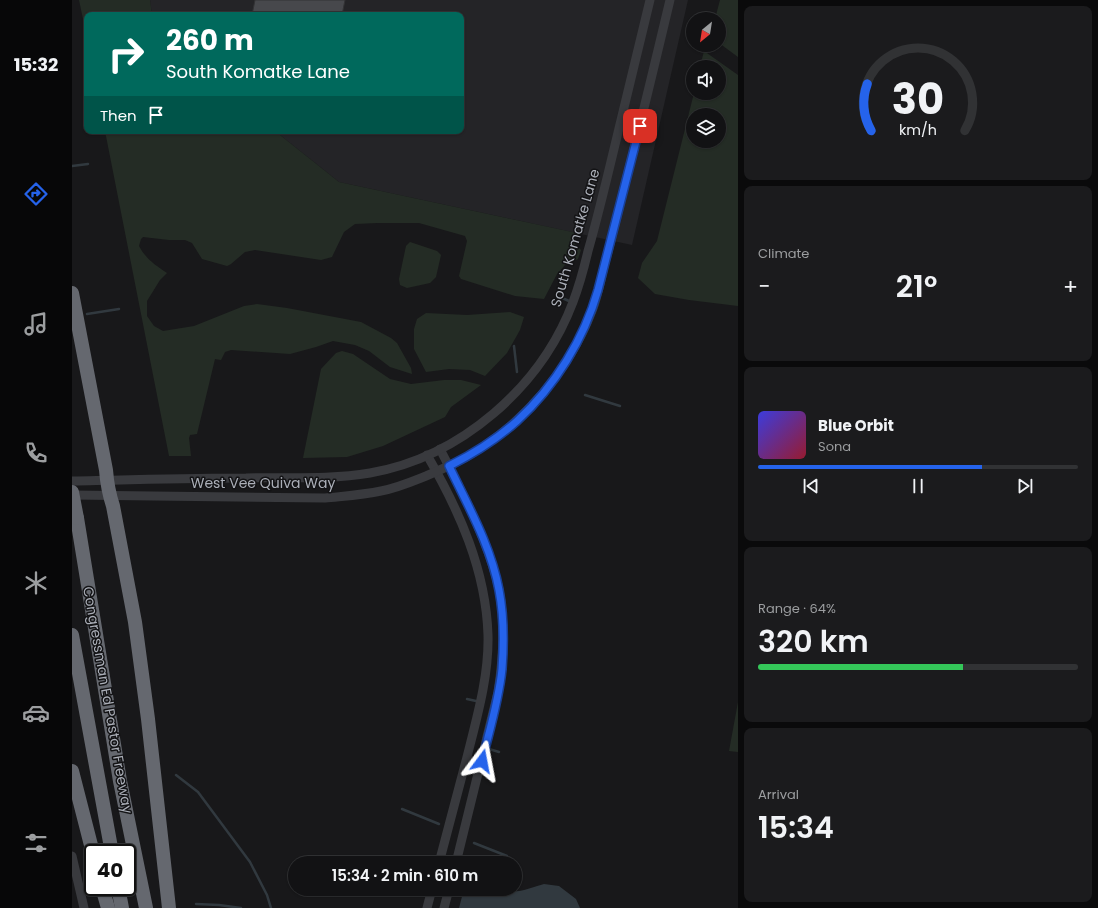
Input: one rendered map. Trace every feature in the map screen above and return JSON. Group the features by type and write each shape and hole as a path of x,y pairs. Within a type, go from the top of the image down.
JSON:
{"highway":[{"path":"72,293 134,622 149,727 169,908"},
{"name":"Congressman Ed Pastor Freeway","path":"72,492 120,781 146,908"},
{"name":"Congressman Ed Pastor Freeway","path":"72,635 110,844"},
{"path":"72,771 91,844"},
{"path":"105,896 108,908"},
{"path":"120,896 122,908"}],"street":[{"name":"South Komatke Lane","path":"427,455 476,428 504,404 537,368 565,321 579,286 650,0"},
{"path":"449,466 487,444 522,416 554,379 584,330 592,311 600,283 670,0"},
{"path":"440,449 469,507 491,559 499,590 501,607 502,670 498,692 458,856"},
{"path":"427,455 453,504 472,547 482,585 488,634 488,656 482,696 441,856"},
{"name":"West Vee Quiva Way","path":"72,481 351,476 403,464 427,455"},
{"name":"West Vee Quiva Way","path":"72,495 339,497 380,492 395,488 449,466"},
{"path":"72,856 84,908"},
{"path":"427,908 430,896"},
{"path":"444,908 448,896"}],"shaded area":[{"path":"79,0 150,0 152,12 84,12 84,24"},
{"path":"150,0 688,0 632,245 339,182 279,134 464,134 464,12 152,12"},
{"path":"720,0 738,0 738,57 726,48 726,12 717,12"},
{"path":"704,52 717,60 702,60"},
{"path":"726,67 738,75 738,306 655,294 638,278 642,263 657,241 686,125 686,148 726,148 726,108 690,108 692,100 726,100"},
{"path":"106,134 279,134 339,182 577,233 574,238 575,244 581,250 578,259 565,265 557,274 544,299 515,296 461,279 459,276 467,241 465,236 419,223 355,224 344,232 332,257 321,260 255,250 245,252 227,266 202,259 192,243 185,240 143,237 139,246 142,251 151,261 167,273 160,280 147,301 147,316 154,326 163,331 194,326 244,306 257,304 287,308 361,322 391,338 397,343 411,368 412,374 390,367 369,351 355,345 333,341 290,354 231,350 225,352 221,360 215,359 197,434 190,435 189,438 191,456 169,456"},
{"path":"410,242 437,251 441,255 436,277 430,283 407,288 400,285 399,279 406,246"},
{"path":"510,312 524,317 520,330 507,353 485,376 470,370 449,369 426,372 414,349 414,329 417,319 426,313 467,315"},
{"path":"342,351 353,354 390,379 411,384 444,380 461,380 481,385 451,407 445,417 383,446 347,457 303,458 321,369 336,353"},
{"path":"738,702 738,752 729,751"},
{"path":"544,884 559,886 576,899 580,908 459,908 462,896 522,896 522,890"}],"building":[{"path":"255,0 345,0 343,12 253,12"}],"waterway":[{"path":"72,166 88,164"},
{"path":"560,297 569,301"},
{"path":"87,314 119,309"},
{"path":"514,346 517,372"},
{"path":"585,395 620,406"},
{"path":"467,699 476,701"},
{"path":"489,749 499,752"},
{"path":"176,775 198,792 250,862 267,895 271,908"},
{"path":"402,809 439,824"},
{"path":"474,843 507,856"},
{"path":"196,904 241,908"}],"route":[{"path":"482,761 502,670 501,607 499,590 491,559 466,500 449,466 487,444 518,420 530,408 554,379 584,330 592,311 598,290 640,126"}]}
